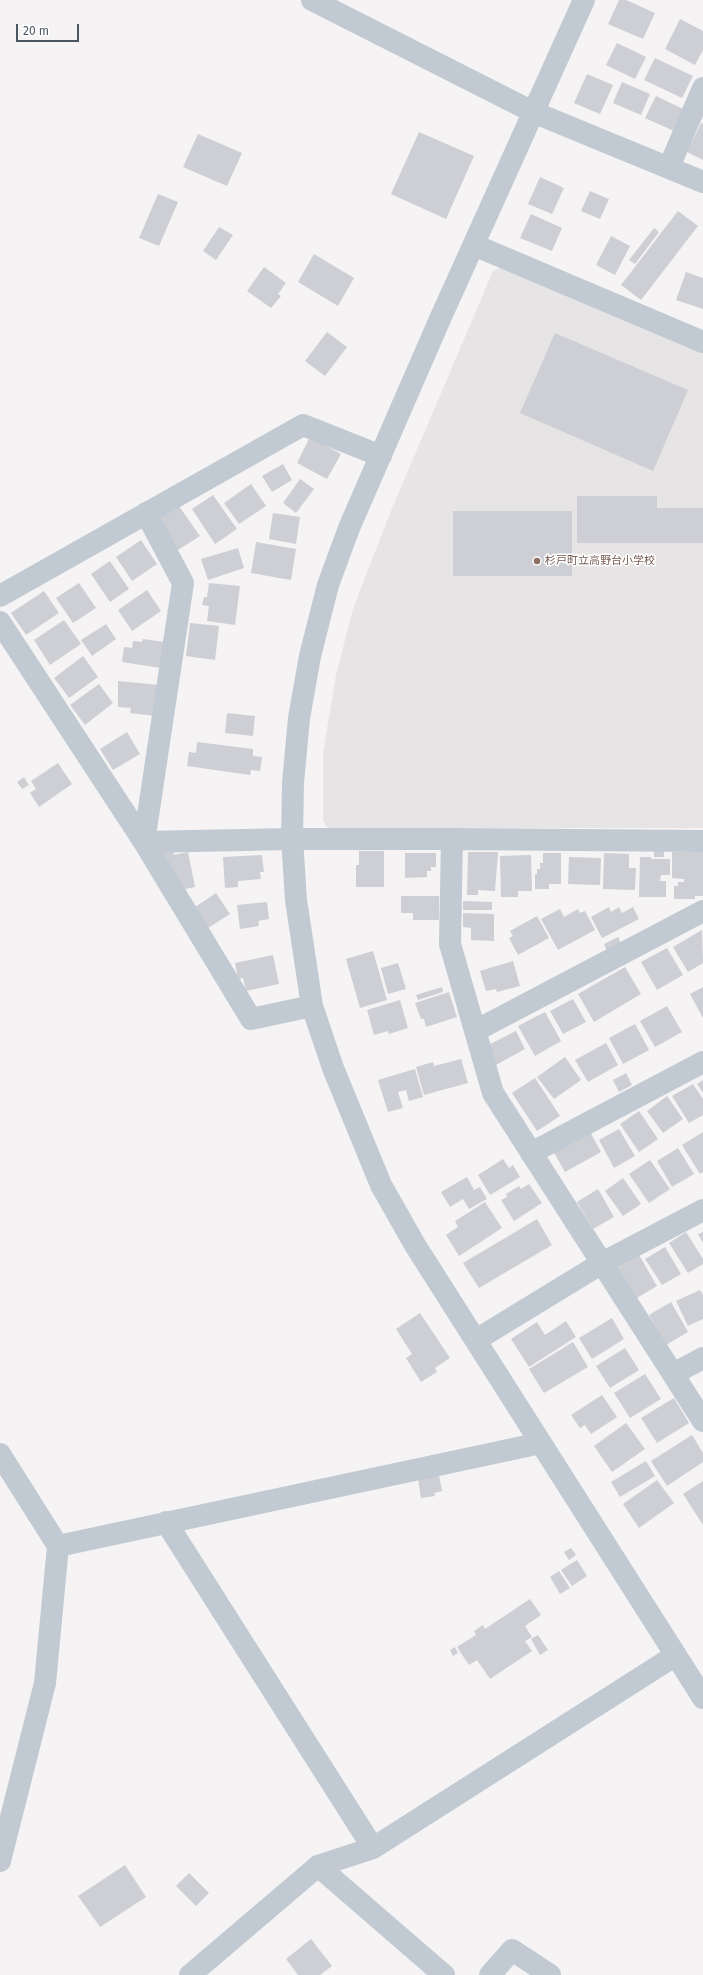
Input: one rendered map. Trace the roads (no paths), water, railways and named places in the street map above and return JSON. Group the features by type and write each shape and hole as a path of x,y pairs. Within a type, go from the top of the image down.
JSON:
{"street":[{"path":"312,0 533,112 703,182"},
{"path":"584,0 381,456 350,528 328,586 310,656 299,718 293,783 292,839 296,900 312,1006 333,1068 380,1185 415,1245 676,1655 696,1672 703,1698"},
{"path":"669,167 703,88"},
{"path":"474,245 703,342"},
{"path":"0,596 303,425 381,456"},
{"path":"144,842 183,583 146,513"},
{"path":"0,622 144,842 252,1019 312,1006"},
{"path":"144,842 292,839 703,841"},
{"path":"452,839 450,944 493,1093 703,1421"},
{"path":"475,1031 703,912"},
{"path":"531,1153 703,1062"},
{"path":"476,1340 602,1263 703,1210"},
{"path":"673,1374 703,1358"},
{"path":"58,1546 541,1443"},
{"path":"0,1454 58,1546 45,1683 0,1861"},
{"path":"166,1522 373,1848"},
{"path":"190,1975 318,1866 373,1848 676,1655"},
{"path":"318,1866 444,1975"},
{"path":"490,1975 512,1950 550,1975"}],"place":[{"name":"杉戸町立高野台小学校","path":"537,561"}]}
